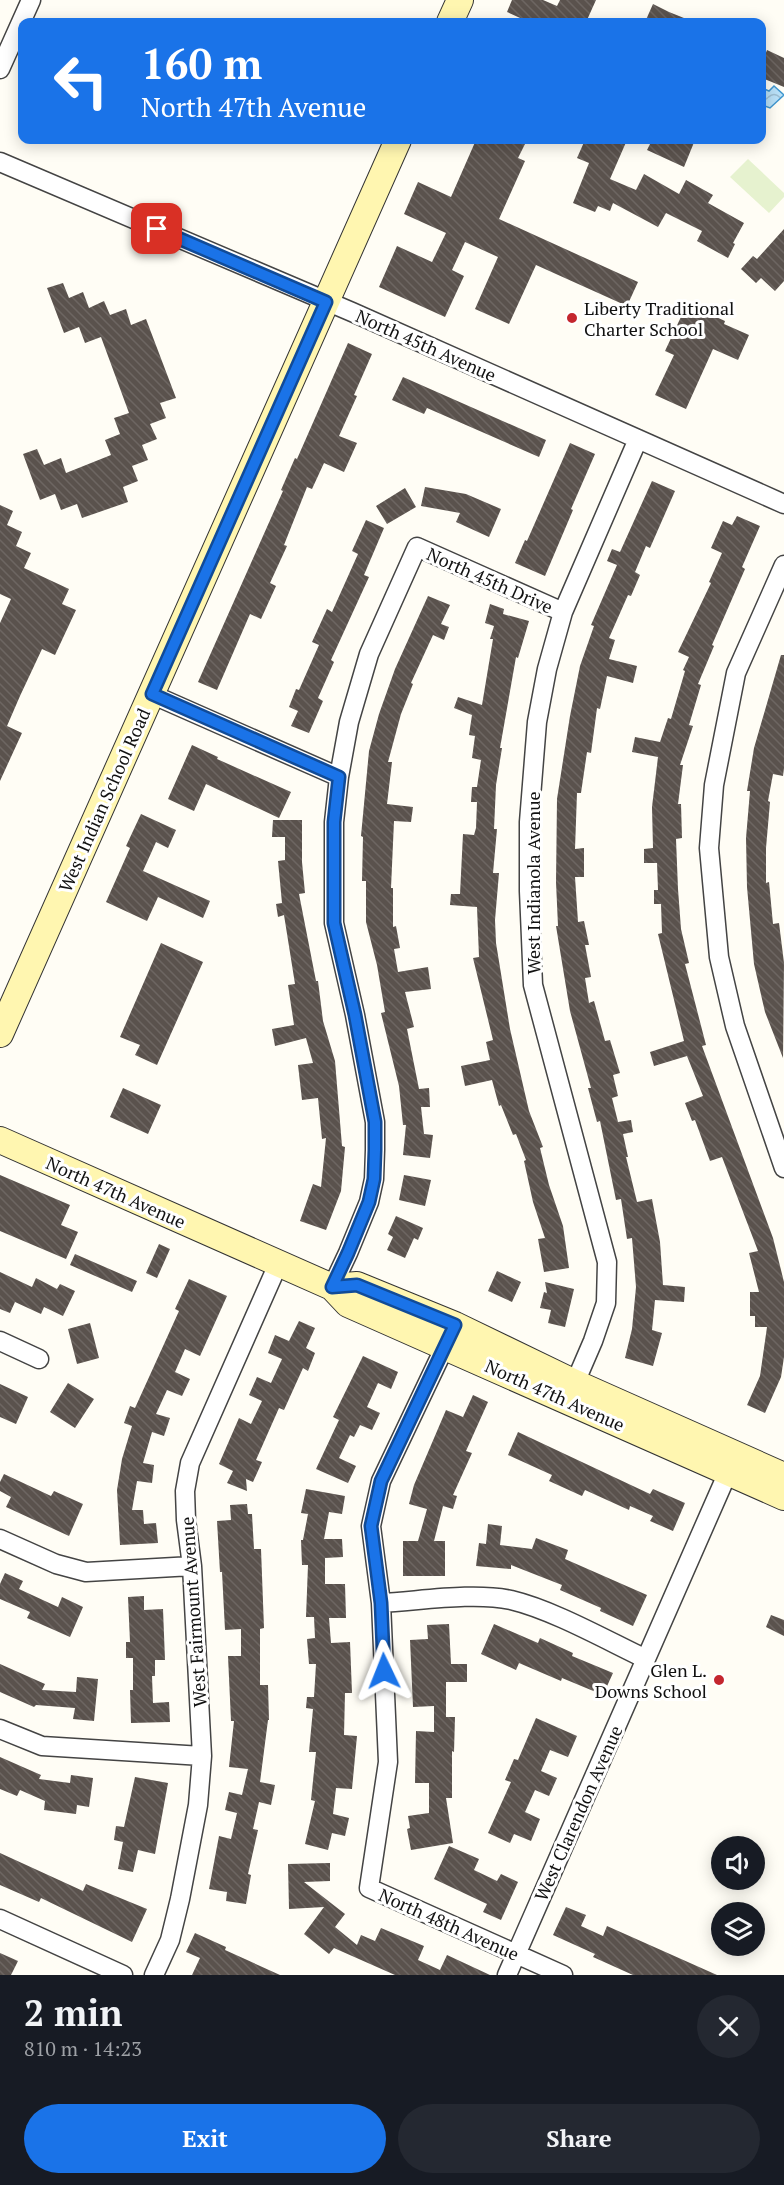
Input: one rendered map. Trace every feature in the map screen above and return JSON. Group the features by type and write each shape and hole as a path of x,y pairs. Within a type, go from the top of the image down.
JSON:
{"main road":[{"name":"West Indian School Road","path":"0,1034 396,144"},
{"name":"North 47th Avenue","path":"0,1140 279,1262 332,1287 348,1304 450,1336 732,1463 781,1480"}],"street":[{"path":"23,18 31,0"},
{"path":"0,69 18,29"},
{"name":"North 45th Avenue","path":"0,162 352,312 784,504"},
{"name":"West Indianola Avenue","path":"571,1392 593,1341 606,1303 608,1262 533,986 529,822 537,722 547,669 563,612 638,439"},
{"name":"North 45th Drive","path":"339,777 349,722 369,654 417,547 563,612"},
{"path":"784,565 736,673 714,785 709,848 719,957 732,1015 784,1168"},
{"path":"152,694 339,777 334,822 334,923 355,1015 375,1122 375,1150 374,1179 369,1202 332,1287"},
{"name":"West Fairmount Avenue","path":"154,1975 170,1940 180,1899 198,1805 202,1756 192,1566 186,1520 185,1491 189,1463 279,1262"},
{"path":"450,1336 381,1481 371,1526 381,1603 471,1598 510,1600 534,1607 646,1659"},
{"path":"0,1341 39,1359"},
{"name":"West Clarendon Avenue","path":"507,1975 732,1463"},
{"path":"0,1539 56,1564 86,1572 192,1566"},
{"name":"North 48th Avenue","path":"381,1603 388,1762 369,1888 563,1975"},
{"path":"0,1729 42,1746 202,1756"},
{"path":"0,1919 123,1975"}],"green space":[{"path":"748,159 784,193 784,197 769,213 730,177"}],"water":[{"path":"774,86 784,95 770,108 766,106 766,90 769,91"}],"building":[{"path":"512,0 543,0 557,6 560,0 596,0 588,18 520,18 507,12"},
{"path":"653,4 684,18 647,18"},
{"path":"767,50 784,58 784,87 766,80"},
{"path":"474,144 525,144 518,158 525,161 499,219 638,282 627,306 536,265 509,324 475,309 498,257 465,242 452,270 464,276 445,317 379,287 397,246 432,262 446,233 404,214 418,182 451,197"},
{"path":"583,144 625,144 610,179 636,190 644,174 679,194 686,180 713,195 708,203 744,223 728,258 697,241 702,231 666,213 658,227 613,203 610,211 598,206 595,212 573,203 589,163 577,158"},
{"path":"650,144 693,144 684,167 647,150"},
{"path":"784,229 784,281 775,291 761,278 756,283 741,269 753,256 757,259"},
{"path":"63,283 69,298 83,292 89,308 104,301 110,315 126,309 131,325 146,319 176,398 160,403 166,418 150,424 157,439 142,445 148,460 132,466 138,481 123,487 128,502 82,518 77,504 61,510 55,494 40,500 23,454 37,449 44,465 61,458 66,473 111,455 105,440 120,434 114,418 129,413 101,337 85,343 79,327 64,333 47,288"},
{"path":"687,304 749,335 738,360 713,349 686,409 655,395 674,355 665,351"},
{"path":"348,343 372,354 339,436 357,443 344,472 324,463 312,489 307,487 284,545 287,546 270,583 276,586 261,619 250,614 217,690 198,682 283,491 281,490 295,458 297,459"},
{"path":"403,377 546,440 539,457 427,408 424,414 392,400"},
{"path":"570,443 595,454 545,576 515,563"},
{"path":"652,481 675,491 650,548 646,546 635,572 640,575 631,596 628,595 609,638 615,640 609,659 637,666 633,683 607,676 600,709 597,708 591,753 587,752 581,793 577,793 575,849 584,848 584,877 575,877 578,922 584,921 589,945 585,945 591,977 585,978 589,1003 594,1001 605,1041 610,1040 620,1073 613,1075 618,1096 612,1098 618,1122 631,1120 633,1132 623,1134 637,1202 652,1199 660,1242 663,1285 685,1287 684,1302 655,1300 652,1330 662,1333 653,1366 625,1358 632,1329 636,1287 632,1238 627,1239 621,1199 616,1200 600,1121 597,1122 588,1088 591,1088 570,1011 556,926 558,926 557,799 580,666 594,626 591,625 617,565 607,561 612,549 620,552"},
{"path":"425,487 466,494 501,509 489,537 456,522 460,513 421,506"},
{"path":"405,488 416,507 387,524 376,506"},
{"path":"0,505 13,511 7,525 22,532 16,546 31,553 24,568 69,589 62,604 76,610 55,655 42,649 20,696 7,726 22,733 0,781 0,623 11,599 0,594"},
{"path":"737,516 760,526 698,684 701,685 689,725 693,726 680,765 683,765 678,804 681,804 682,838 676,839 681,929 689,963 685,964 706,1045 702,1046 773,1238 784,1282 784,1357 781,1377 765,1413 747,1405 760,1376 767,1327 755,1327 755,1316 750,1316 750,1292 759,1292 749,1253 758,1251 722,1157 710,1161 695,1120 692,1121 685,1103 703,1096 687,1056 654,1066 650,1052 684,1041 658,934 662,933 661,904 654,904 654,890 658,890 657,863 644,863 644,849 653,848 652,807 658,757 632,752 635,737 660,742 668,718 671,719 685,671 683,670 689,657 678,652 711,583 709,582 722,553 711,548 723,521 732,525"},
{"path":"366,520 384,528 364,575 369,577 331,660 334,662 318,698 323,701 309,733 291,726 298,711 289,707 319,645 312,642 327,609 332,612 358,554 352,551"},
{"path":"428,596 450,605 441,624 449,627 444,640 433,635 411,683 413,684 401,714 388,762 392,762 387,804 413,807 411,822 394,821 391,888 393,888 393,927 396,926 400,948 394,949 398,972 428,967 431,989 405,992 414,1027 407,1029 419,1089 429,1088 430,1107 421,1107 424,1134 433,1135 430,1158 403,1155 406,1125 403,1125 399,1086 381,1013 385,1012 377,965 366,922 366,881 362,881 363,837 361,836 369,751 379,714 395,669"},
{"path":"490,604 504,609 503,614 529,621 518,658 516,657 500,748 502,748 496,785 494,829 497,829 493,873 499,873 495,920 496,943 510,1029 529,1111 543,1147 540,1148 549,1185 563,1226 569,1268 544,1272 538,1239 545,1238 533,1202 524,1161 526,1160 516,1134 513,1135 501,1105 499,1106 492,1080 465,1086 461,1066 490,1060 486,1042 493,1040 473,958 479,957 477,907 450,905 451,894 460,894 463,834 474,835 476,828 477,802 471,802 472,787 477,787 481,760 472,758 475,736 469,735 472,715 454,708 458,697 482,705 493,639 490,639 494,626 485,623"},
{"path":"781,655 784,655 784,768 783,776 773,774 768,801 770,802 766,883 769,882 773,924 779,923 784,963 783,1058 765,1012 754,964 747,887 746,838 750,791 747,791 754,748"},
{"path":"192,745 218,757 217,759 291,792 279,818 206,784 194,811 168,799"},
{"path":"141,814 176,830 168,848 156,842 143,871 210,901 203,918 158,897 147,921 106,902 130,848 126,846"},
{"path":"273,820 302,820 305,893 299,894 316,981 318,981 323,1021 335,1061 342,1146 345,1147 341,1191 326,1230 300,1221 313,1184 321,1187 326,1138 322,1139 318,1098 302,1100 298,1065 313,1063 306,1038 275,1046 272,1029 294,1025 288,985 295,984 284,915 278,917 276,904 282,903 278,861 285,860 285,837 272,837"},
{"path":"161,943 203,962 157,1065 135,1055 140,1045 120,1037"},
{"path":"123,1088 161,1105 148,1134 110,1117"},
{"path":"0,1175 70,1205 61,1225 78,1232 66,1259 0,1231"},
{"path":"404,1175 431,1180 425,1206 399,1200"},
{"path":"396,1216 423,1228 418,1240 414,1238 405,1258 387,1250 393,1237 388,1234"},
{"path":"159,1244 170,1249 157,1278 146,1273"},
{"path":"75,1254 137,1281 132,1292 70,1265"},
{"path":"497,1271 521,1282 512,1302 488,1291"},
{"path":"0,1272 32,1287 36,1278 57,1289 60,1284 75,1291 63,1316 44,1307 41,1314 15,1302 10,1313 0,1309"},
{"path":"189,1279 227,1296 200,1356 185,1349 175,1372 190,1379 182,1396 167,1390 156,1414 170,1418 164,1436 152,1432 143,1463 154,1465 152,1483 137,1481 132,1510 143,1510 144,1524 156,1523 158,1543 120,1545 117,1490 122,1459 132,1426 124,1423 130,1406 135,1408 179,1311 175,1309"},
{"path":"545,1282 574,1289 565,1327 548,1323 551,1310 540,1308 544,1292 547,1293"},
{"path":"299,1321 315,1328 306,1348 315,1353 308,1371 303,1368 284,1410 279,1408 256,1460 262,1462 253,1482 246,1479 247,1491 227,1483 233,1471 219,1464 239,1418 251,1424 262,1401 249,1395 257,1377 271,1383 282,1359 268,1353 275,1335 289,1341"},
{"path":"90,1323 99,1358 77,1364 68,1329"},
{"path":"363,1356 398,1372 391,1389 378,1383 367,1407 380,1413 372,1430 360,1425 354,1437 350,1435 339,1458 356,1466 348,1483 316,1469 339,1420 333,1417"},
{"path":"68,1383 94,1399 75,1428 50,1412"},
{"path":"0,1384 28,1397 16,1424 0,1417"},
{"path":"473,1395 488,1402 466,1451 472,1453 453,1495 457,1496 453,1509 443,1506 434,1541 445,1541 445,1576 403,1576 403,1541 418,1541 427,1509 409,1504 414,1485 446,1410 463,1417"},
{"path":"518,1432 650,1494 653,1489 685,1503 673,1531 650,1521 653,1516 630,1506 629,1510 585,1490 582,1496 549,1481 552,1475 508,1455"},
{"path":"4,1474 51,1496 54,1491 83,1504 69,1536 6,1507 11,1497 0,1491 0,1482"},
{"path":"306,1489 345,1496 342,1514 329,1512 324,1539 342,1539 343,1557 325,1558 325,1584 345,1584 346,1618 329,1618 331,1643 350,1642 352,1693 345,1693 344,1735 357,1736 352,1789 336,1788 333,1814 349,1818 345,1836 332,1833 328,1850 305,1844 315,1801 311,1800 316,1752 309,1752 313,1709 306,1708 307,1697 314,1697 316,1664 309,1664 307,1639 315,1638 314,1617 306,1617 308,1565 302,1565 301,1540 303,1540 308,1514 301,1513"},
{"path":"247,1504 248,1514 252,1514 254,1549 261,1549 264,1628 260,1629 260,1685 268,1685 269,1720 260,1782 275,1785 271,1805 259,1802 253,1829 258,1830 248,1874 251,1875 246,1904 226,1901 227,1892 209,1889 219,1836 231,1839 237,1813 225,1810 229,1792 242,1795 248,1769 229,1767 234,1721 231,1721 228,1656 241,1656 241,1629 225,1630 217,1521 231,1520 230,1505"},
{"path":"488,1524 502,1526 500,1545 532,1549 536,1538 568,1550 565,1559 647,1595 633,1626 600,1611 601,1608 560,1590 562,1585 511,1565 511,1569 476,1566 479,1543 486,1544"},
{"path":"5,1573 23,1581 19,1589 58,1607 62,1597 83,1607 70,1637 27,1618 30,1612 0,1599 0,1584"},
{"path":"144,1596 144,1610 163,1609 165,1660 155,1660 155,1676 152,1676 153,1703 169,1702 170,1722 131,1723 130,1690 133,1690 133,1658 126,1658 126,1642 130,1642 128,1597"},
{"path":"771,1615 784,1620 784,1636 766,1627"},
{"path":"449,1624 451,1664 467,1664 467,1682 446,1682 446,1717 455,1717 452,1798 446,1798 453,1843 411,1850 407,1829 410,1828 408,1816 429,1813 429,1783 415,1783 416,1731 434,1732 434,1706 413,1707 410,1640 428,1639 427,1625"},
{"path":"494,1624 538,1643 540,1638 573,1653 572,1656 613,1673 603,1695 562,1678 561,1681 519,1663 516,1670 481,1654"},
{"path":"0,1664 45,1684 42,1690 76,1692 77,1677 98,1679 94,1721 73,1719 75,1708 36,1705 34,1707 0,1692"},
{"path":"536,1718 577,1736 568,1757 550,1750 541,1771 557,1778 549,1796 535,1790 525,1812 540,1819 531,1841 514,1834 510,1843 488,1833 511,1782 505,1780 514,1759 518,1760"},
{"path":"0,1757 41,1775 39,1779 70,1783 71,1775 93,1778 89,1807 77,1805 76,1814 44,1810 45,1801 20,1790 17,1796 0,1789"},
{"path":"135,1777 168,1783 155,1854 138,1850 133,1872 118,1869 123,1842 114,1840 116,1826 124,1827"},
{"path":"449,1846 479,1859 474,1870 497,1881 501,1874 518,1882 501,1920 483,1912 487,1904 434,1879"},
{"path":"0,1853 83,1891 86,1884 147,1909 132,1942 41,1898 39,1902 0,1885"},
{"path":"330,1863 330,1881 304,1882 345,1914 335,1927 357,1945 361,1935 375,1941 381,1928 424,1946 418,1960 440,1970 447,1955 490,1975 395,1975 334,1948 329,1954 304,1934 324,1907 289,1909 288,1864"},
{"path":"566,1907 586,1915 581,1926 603,1936 607,1926 717,1975 633,1975 593,1957 595,1954 553,1935"},
{"path":"195,1933 226,1947 225,1950 280,1975 192,1975 200,1958 186,1952"},
{"path":"0,1953 18,1961 11,1975 0,1975"}],"place":[{"name":"Liberty Traditional Charter School","path":"572,318"},
{"name":"Glen L. Downs School","path":"719,1680"}],"route":[{"path":"157,229 326,302 152,694 339,777 334,822 334,923 355,1015 375,1122 375,1150 374,1179 369,1202 332,1287 357,1285 455,1325 381,1481 371,1526 381,1603 384,1671"}]}
